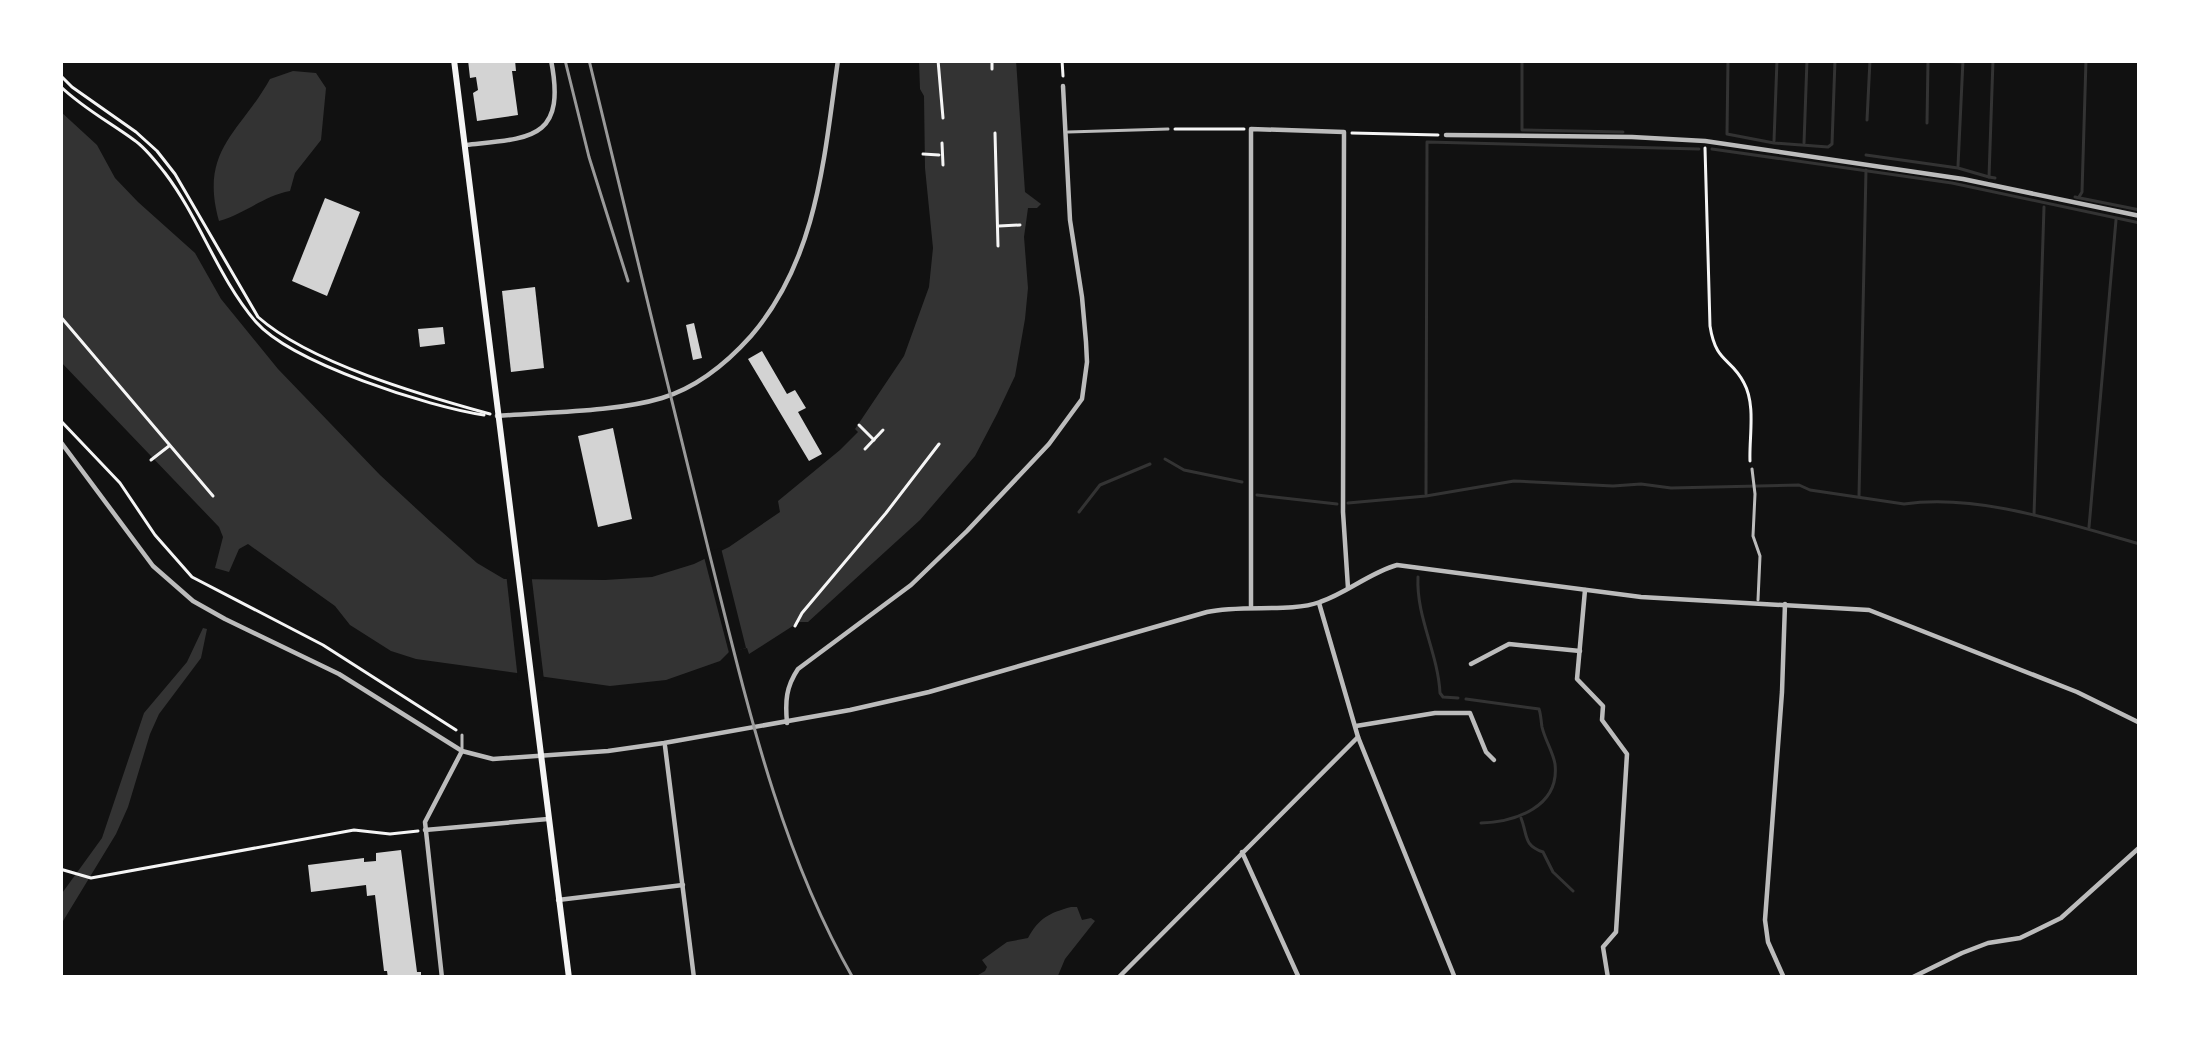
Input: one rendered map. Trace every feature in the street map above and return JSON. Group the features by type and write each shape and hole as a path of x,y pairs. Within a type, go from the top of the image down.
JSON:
{"main road":[{"path":"454,60 569,978"}],"street":[{"path":"466,145 536,134 552,109 551,60"},
{"path":"497,416 644,402 697,383 736,353 779,297 810,230 838,60"},
{"path":"787,723 788,685 798,669 911,585 1049,444 1082,399 1086,342 1070,220 1063,86"},
{"path":"1251,606 1252,129 1344,133 1343,512 1348,588"},
{"path":"1446,135 1705,141 1963,179 2140,216"},
{"path":"60,441 153,566 193,601 339,674 462,751 493,759 664,743 787,723 929,692 1207,612 1319,603 1397,565 1641,597 1869,610 2077,692 2140,723"},
{"path":"1585,590 1577,679 1603,706 1603,720 1627,754 1616,932 1604,947 1608,978"},
{"path":"1319,603 1358,737 1455,978"},
{"path":"1784,978 1768,942 1765,920 1785,604"},
{"path":"1471,664 1509,644 1580,651"},
{"path":"1355,726 1436,712 1470,713 1494,760"},
{"path":"1118,978 1358,737"},
{"path":"664,743 694,978"},
{"path":"442,978 425,822 462,751"},
{"path":"425,830 548,819"},
{"path":"1911,978 1962,953 2020,938 2061,918 2140,847"},
{"path":"1242,852 1298,978"},
{"path":"558,900 682,885"},
{"path":"1927,970 1931,978"}],"lane":[{"path":"1065,132 1168,129"},
{"path":"1752,469 1753,536 1760,556 1758,602"},
{"path":"462,734 462,751"}],"path":[{"path":"938,60 943,118"},
{"path":"992,60 992,68"},
{"path":"1062,60 1063,86"},
{"path":"60,75 157,151 258,317 278,334 377,378 497,416"},
{"path":"60,86 79,105 137,141 168,178 256,322 274,338 296,352 422,401 497,416"},
{"path":"1168,129 1252,129"},
{"path":"995,133 998,245"},
{"path":"1344,133 1446,135"},
{"path":"1705,141 1712,343 1747,388 1752,469"},
{"path":"942,143 943,165"},
{"path":"923,154 942,155"},
{"path":"998,226 1020,225"},
{"path":"60,316 213,496"},
{"path":"60,420 120,483 155,535 192,577 323,645 462,734"},
{"path":"859,424 874,440"},
{"path":"865,449 884,430"},
{"path":"795,626 939,444"},
{"path":"151,460 171,445"},
{"path":"60,869 91,878 353,830 390,834 425,830"}],"shaded area":[{"path":"919,60 1016,60 1025,192 1041,204 1028,208 1024,237 1028,288 1015,376 975,456 920,520 808,622 799,622 749,654 747,648 729,652 720,661 666,680 610,686 416,659 391,651 350,625 335,606 248,544 239,549 229,572 215,568 223,537 219,527 60,361 60,111 97,145 115,178 195,253 221,299 278,369 380,475 477,563 504,579 605,580 652,577 694,564 780,512 778,501 858,432 855,429 904,356 929,287 933,248"},
{"path":"293,71 316,73 326,88 321,140 295,173 290,191 219,221 214,197 218,159 270,79"},
{"path":"203,628 207,629 201,658 159,714 116,834 60,926 60,896 102,838 144,713 187,662"},
{"path":"1077,907 1082,920 1095,921 1065,959 1057,978 973,978 987,967 982,960 1007,942 1028,938 1045,917"}],"pier":[{"path":"721,548 746,648 729,653 703,553"},
{"path":"531,572 544,680 530,682 518,680 506,573"}],"building":[{"path":"468,60 515,60 518,115 477,121 473,93 478,90 476,77 470,78"},
{"path":"325,198 360,212 327,296 292,281"},
{"path":"535,287 544,368 511,372 502,291"},
{"path":"694,323 702,358 693,360 686,325"},
{"path":"443,327 445,344 420,347 418,329"},
{"path":"762,351 787,394 795,390 806,408 798,412 822,454 809,461 748,359"},
{"path":"613,428 632,519 598,527 578,436"},
{"path":"401,850 421,978 388,978 375,895 367,896 366,885 311,892 308,865 364,858 364,862 376,861 376,853"}],"waterway":[{"path":"1522,60 1522,130 1623,132"},
{"path":"1728,60 1727,134 1828,147 1832,144 1835,60"},
{"path":"1774,141 1777,60"},
{"path":"1804,143 1807,60"},
{"path":"1867,120 1870,60"},
{"path":"1915,60 1962,62"},
{"path":"1958,166 1963,60"},
{"path":"1993,60 1989,177 1995,178"},
{"path":"2079,197 2086,60"},
{"path":"1927,123 1928,61"},
{"path":"1426,494 1427,142 1699,149"},
{"path":"1712,149 1952,183 2140,223"},
{"path":"1866,155 1989,177"},
{"path":"1859,496 1866,170"},
{"path":"2075,197 2140,210"},
{"path":"2034,515 2044,207"},
{"path":"2089,527 2116,220"},
{"path":"1165,459 1184,470 1242,482"},
{"path":"1079,512 1100,485 1150,464"},
{"path":"1348,503 1514,481 1671,488 1799,485 1904,504 1993,507 2140,544"},
{"path":"1257,495 1337,504"},
{"path":"1418,577 1440,693 1458,698"},
{"path":"1466,699 1539,709 1555,764 1550,791 1533,809 1481,823"},
{"path":"1521,818 1529,843 1543,852 1553,872 1573,891"}],"railway":[{"path":"565,60 628,281"},
{"path":"589,60 767,772 804,878 853,978"}]}
